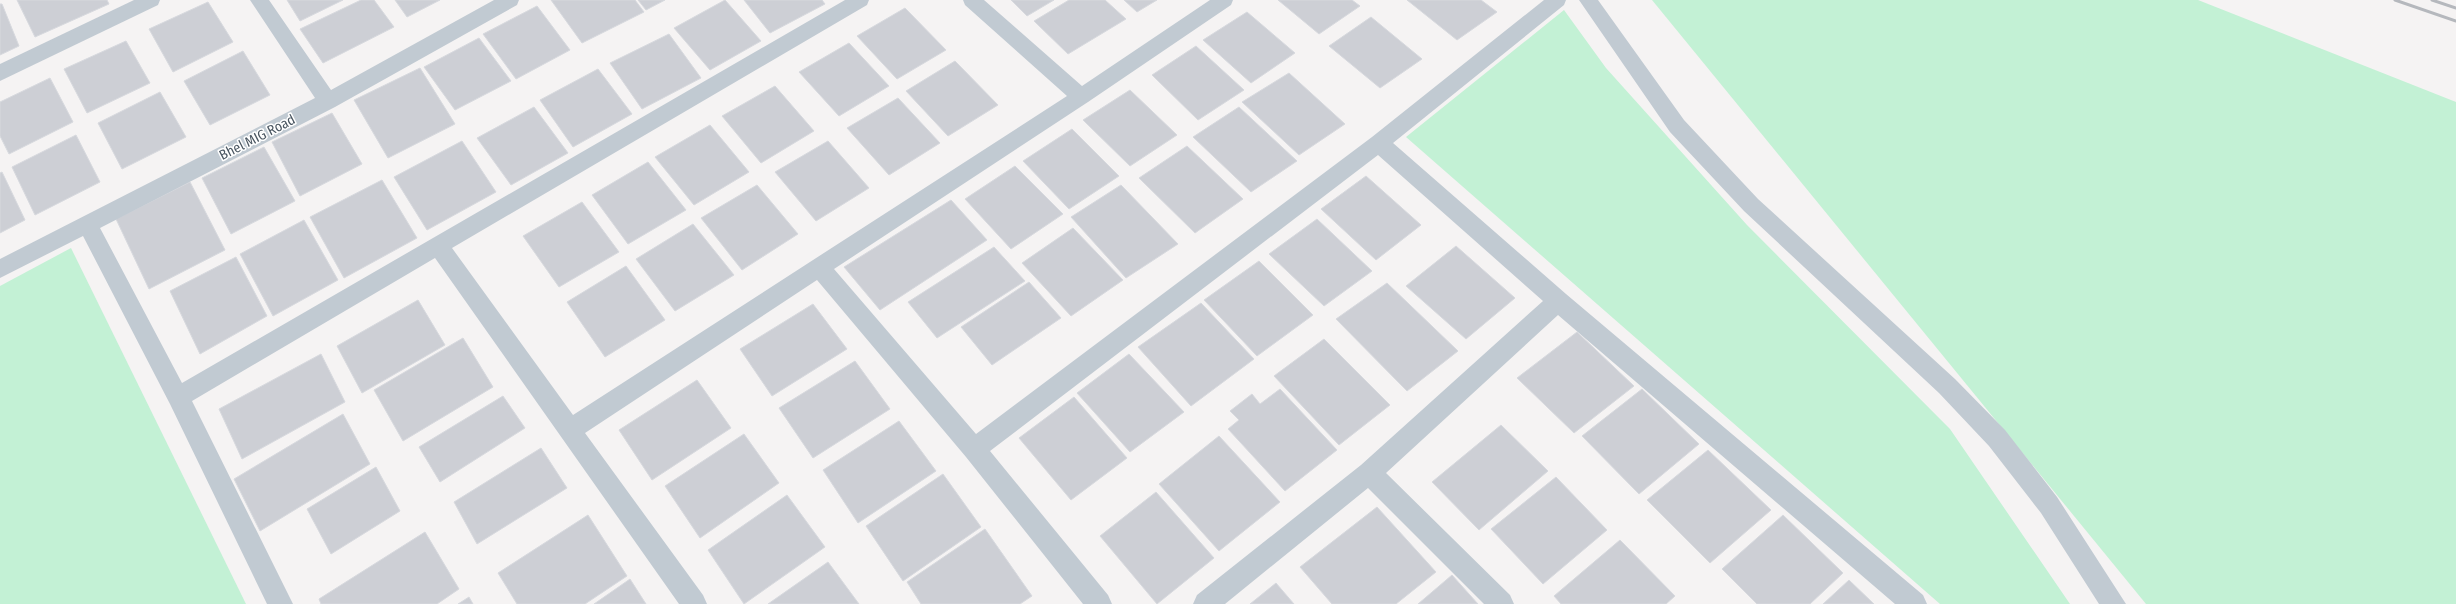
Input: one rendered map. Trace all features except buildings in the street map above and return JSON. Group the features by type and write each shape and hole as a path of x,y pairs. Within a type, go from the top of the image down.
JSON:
{"street":[{"path":"0,73 152,0"},
{"path":"259,0 328,101"},
{"name":"Bhel MIG Road","path":"0,269 87,223 328,101 510,0"},
{"path":"178,397 860,0"},
{"path":"972,0 1081,97"},
{"path":"570,430 1081,97 1224,0"},
{"path":"974,449 1379,143 1557,0"},
{"path":"1588,0 1682,132 1751,205 1946,386 1997,438 2049,505 2113,604"},
{"path":"1379,143 1558,301 1914,604"},
{"path":"87,223 178,397 280,604"},
{"path":"438,246 694,604"},
{"path":"820,268 974,449 1099,604"},
{"path":"1206,604 1369,473 1558,301"},
{"path":"1369,473 1501,604"}],"green space":[{"path":"1652,0 2198,0 2456,102 2456,604 2146,604"},
{"path":"1564,10 1606,68 1747,225 1950,429 2070,604 1940,604 1406,137"},
{"path":"71,248 246,604 0,604 0,286"}],"railway":[{"path":"2395,0 2456,21"},
{"path":"2432,0 2456,8"}]}
